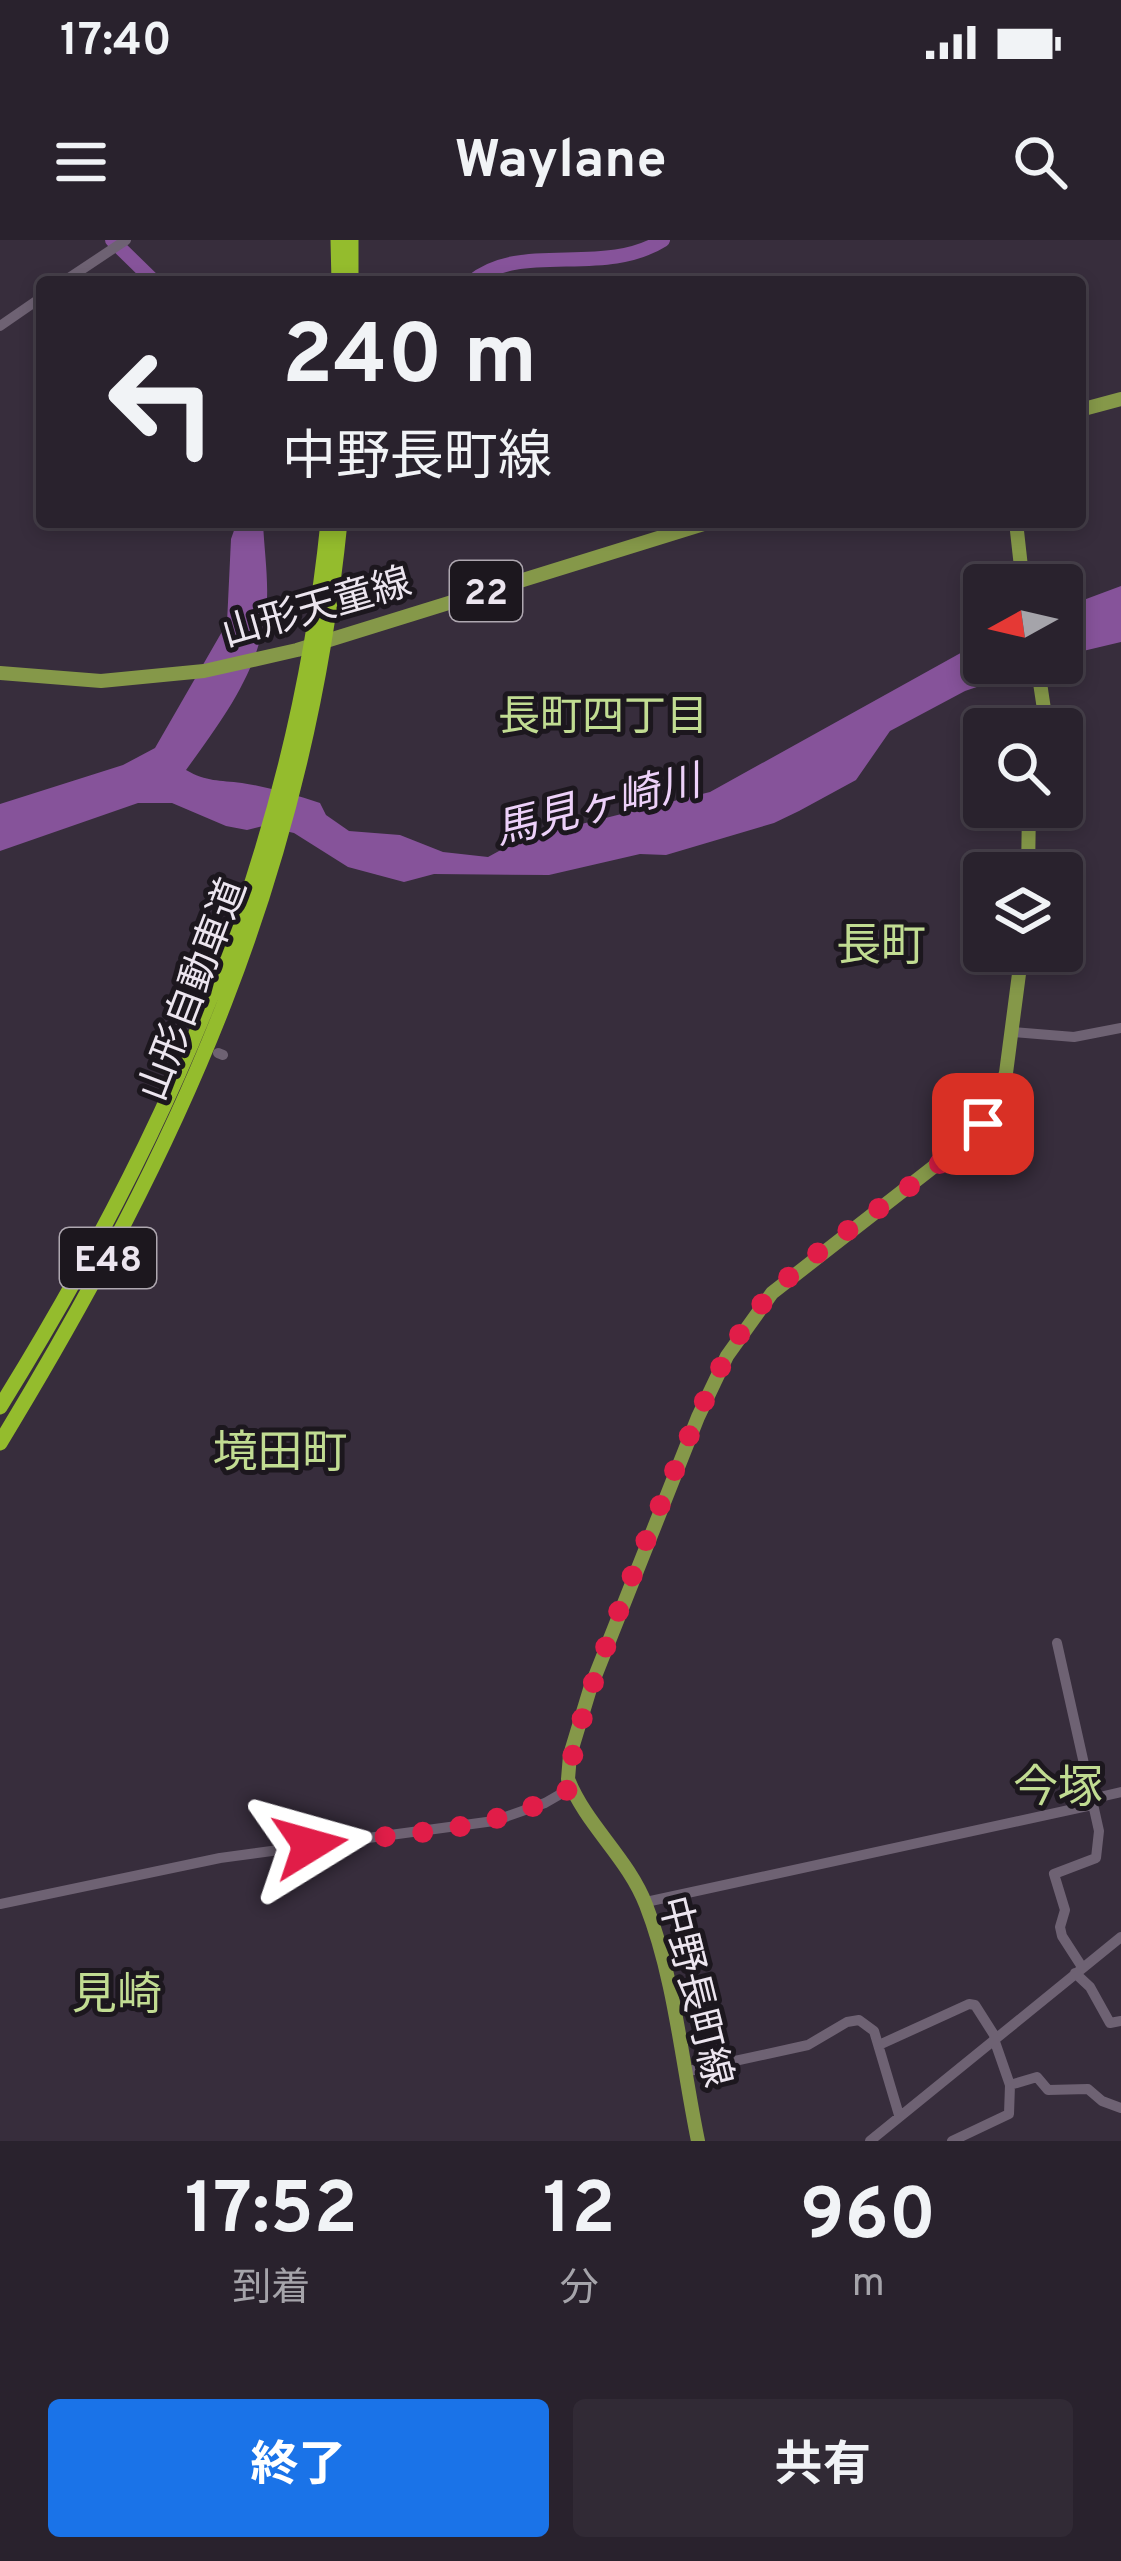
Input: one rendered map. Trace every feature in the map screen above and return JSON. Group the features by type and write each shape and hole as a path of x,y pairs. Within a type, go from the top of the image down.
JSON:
{"highway":[{"path":"338,240 339,276"},
{"path":"351,240 351,276"},
{"name":"山形自動車道","path":"321,629 328,528"},
{"name":"山形自動車道","path":"0,1407 91,1254 194,1063 213,1045 270,825 304,717 339,528"},
{"name":"山形自動車道","path":"0,1443 94,1284 194,1063"}],"main road":[{"path":"1086,408 1121,399"},
{"name":"山形天童線","path":"0,674 101,681 158,678 262,658 690,528"},
{"path":"1016,528 1019,564"},
{"path":"571,1788 570,1755 590,1689 698,1417 727,1356 772,1294 983,1124 1002,1090 1019,972"},
{"name":"中野長町線","path":"571,1788 626,1862 646,1902 698,2141"}],"street":[{"path":"72,276 126,240"},
{"path":"0,326 36,301"},
{"path":"1012,1032 1074,1037 1121,1028"},
{"path":"1057,1643 1099,1832 1096,1858 1054,1874 1065,1910 1060,1927 1110,2023 1121,2021"},
{"path":"0,1904 220,1858 494,1821 545,1804 571,1788"},
{"path":"646,1902 1121,1792"},
{"path":"870,2141 1121,1936"},
{"path":"879,2045 969,2003 975,2006 995,2038 1010,2085 1009,2114 952,2141"},
{"path":"684,2072 808,2045 853,2020 870,2026 899,2115"},
{"path":"1010,2085 1037,2077 1048,2090 1088,2089 1102,2102 1121,2108"}],"shaded area":[{"path":"235,528 263,528 267,590 258,647 239,690 186,770 207,779 262,787 320,803 326,815 349,831 400,835 443,852 488,857 521,839 710,792 963,652 963,684 986,684 890,731 856,780 774,823 666,855 640,854 549,875 434,874 404,882 348,867 294,833 263,826 247,830 226,826 172,803 138,803 0,851 0,804 123,765 155,748 227,623"},
{"path":"1121,586 1121,642 1083,651 1083,600"}],"waterway":[{"path":"112,240 149,276"},
{"path":"481,276 514,263 615,257 663,240"}],"tunnel":[{"path":"61,1270 113,1271"}],"district":[{"name":"長町四丁目","path":"603,715"},
{"name":"長町","path":"881,944"},
{"name":"境田町","path":"280,1451"},
{"name":"今塚","path":"1058,1786"},
{"name":"見崎","path":"117,1993"}],"route":[{"path":"310,1845 494,1821 545,1804 571,1788 570,1755 590,1689 698,1417 739,1336 757,1310 795,1273 983,1124"}],"water label":[{"name":"馬見ヶ崎川","path":"597,804"}]}
